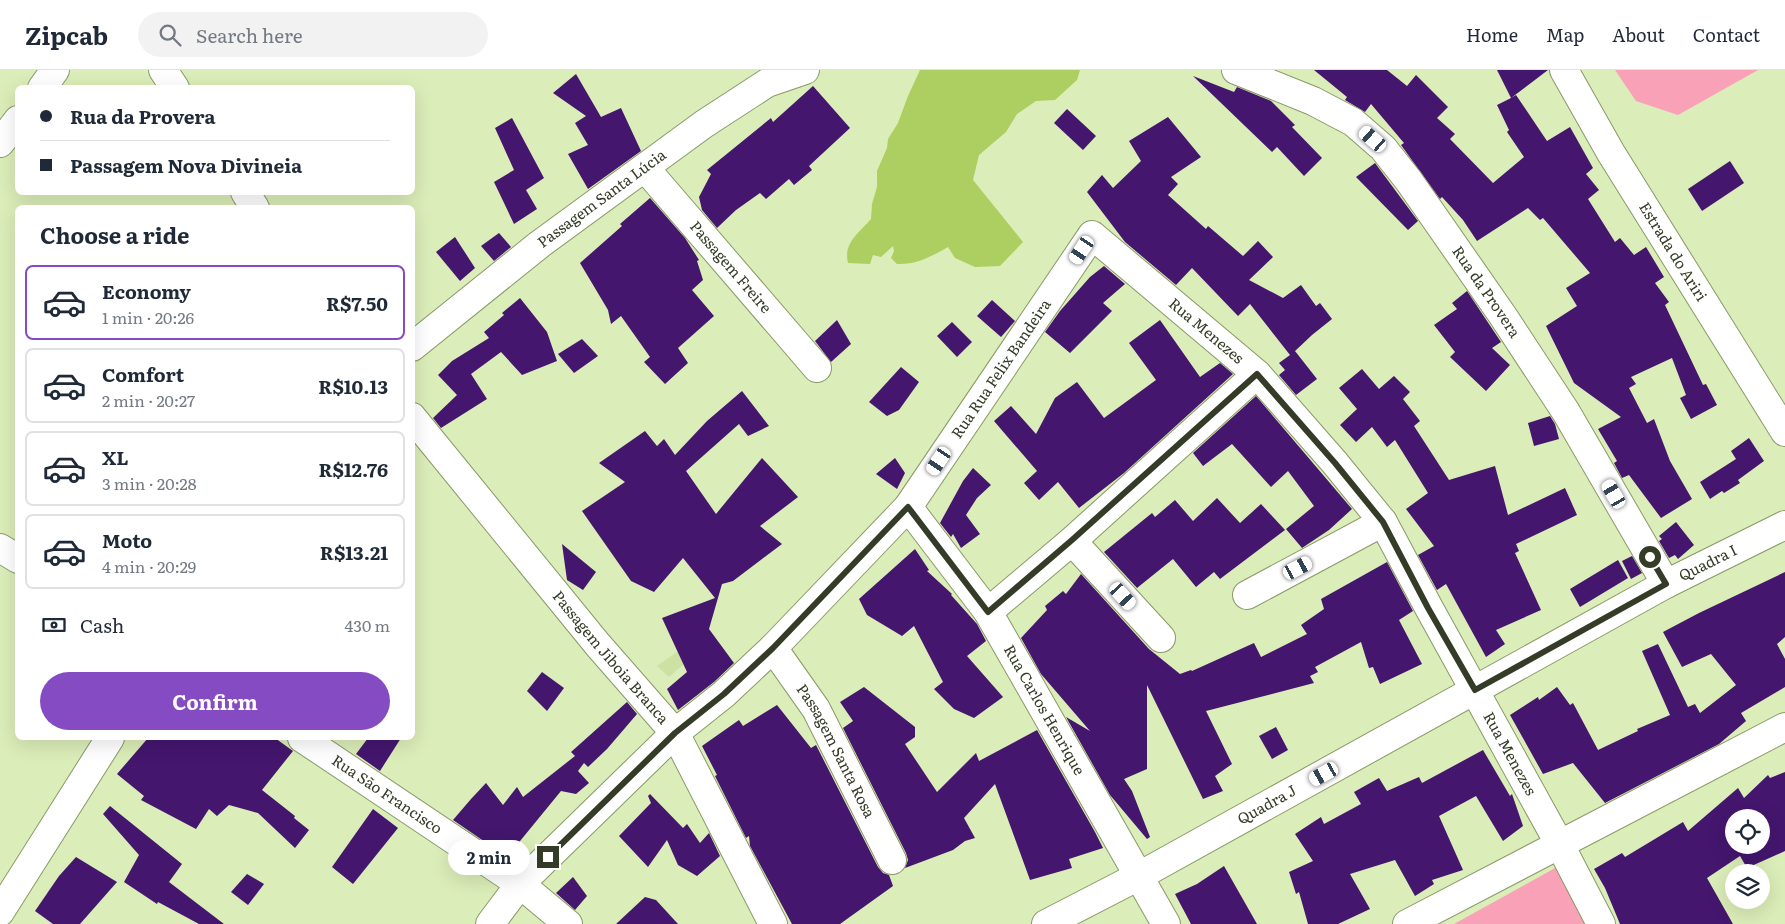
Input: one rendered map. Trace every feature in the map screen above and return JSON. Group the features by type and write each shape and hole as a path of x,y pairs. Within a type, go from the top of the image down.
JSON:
{"street":[{"path":"44,85 54,70"},
{"path":"163,70 173,85"},
{"name":"Passagem Santa Lúcia","path":"415,345 540,244 704,124 767,83 805,70"},
{"name":"Rua da Provera","path":"1236,70 1313,101 1352,122 1383,148 1415,189 1503,316 1550,388 1666,584"},
{"name":"Estrada do Ariri","path":"1564,70 1611,153 1785,432"},
{"path":"0,144 15,124"},
{"name":"Passagem Freire","path":"645,168 817,368"},
{"name":"Rua Menezes","path":"1092,235 1257,374 1329,456 1383,522 1428,608 1560,844 1601,924"},
{"name":"Rua Rua Felix Bandeira","path":"490,924 520,884 675,733 724,694 773,648 908,507 1092,235"},
{"path":"988,612 1072,540 1257,374"},
{"name":"Passagem Jiboia Branca","path":"415,421 598,645 675,733 773,924"},
{"name":"Rua Carlos Henrique","path":"908,507 988,612 1166,924"},
{"path":"1247,595 1383,522"},
{"name":"Quadra I","path":"1475,690 1666,584 1785,525"},
{"path":"1072,540 1160,638"},
{"path":"0,548 15,557"},
{"name":"Passagem Santa Rosa","path":"773,648 816,708 892,860"},
{"name":"Quadra J","path":"1046,924 1139,876 1475,690"},
{"path":"1407,924 1785,727"},
{"path":"0,912 109,740"},
{"name":"Rua São Francisco","path":"305,740 520,884 568,924"}],"shaded area":[{"path":"920,70 1080,70 1077,80 1055,100 1036,101 1017,114 1006,132 979,155 973,180 1023,242 1000,266 975,267 955,258 948,247 930,257 911,263 897,264 891,258 894,251 893,246 881,257 873,255 870,264 848,263 847,256 850,244 871,219 872,204 877,187 877,171 887,148 888,139 898,123"},
{"path":"1615,70 1758,70 1678,115 1636,101"},
{"path":"702,634 709,642 669,677 657,666"},
{"path":"1557,867 1592,924 1454,924"}],"building":[{"path":"1314,70 1387,70 1407,86 1416,75 1448,107 1437,118 1455,134 1450,139 1493,183 1524,157 1507,132 1509,130 1497,105 1516,95 1547,141 1570,127 1593,168 1586,174 1599,190 1588,199 1615,242 1620,238 1634,255 1646,247 1664,277 1655,283 1669,302 1665,305 1703,385 1706,384 1717,405 1691,419 1680,398 1686,395 1672,358 1631,377 1636,384 1629,388 1647,423 1654,419 1670,461 1692,499 1661,518 1629,475 1622,478 1614,463 1617,461 1598,429 1621,417 1574,383 1546,326 1577,306 1566,288 1590,273 1543,218 1540,220 1528,208 1477,241 1463,220 1442,197 1440,199 1401,145 1404,143 1371,104 1365,112 1345,100 1347,97"},
{"path":"1497,70 1548,70 1511,98"},
{"path":"576,74 601,117 621,108 641,151 588,189 568,154 588,145 575,123 586,116 553,93"},
{"path":"1193,76 1234,92 1237,87 1271,101 1295,125 1292,127 1322,158 1304,176 1277,147 1272,152"},
{"path":"813,86 850,128 809,166 812,170 794,185 789,179 766,199 760,193 736,210 717,228 702,210 699,197 711,174 707,170 771,118 773,122"},
{"path":"1067,109 1096,136 1083,150 1054,123"},
{"path":"1168,117 1201,157 1171,177 1178,184 1168,195 1206,229 1208,226 1243,256 1258,241 1273,257 1249,280 1283,298 1301,285 1316,306 1320,303 1332,319 1295,351 1317,379 1296,395 1279,375 1285,370 1279,363 1290,355 1250,304 1238,316 1192,268 1176,285 1125,242 1087,192 1102,175 1113,188 1141,161 1129,141"},
{"path":"512,118 544,178 526,190 537,209 514,224 494,182 514,170 495,128"},
{"path":"1730,161 1744,183 1702,211 1688,189"},
{"path":"1375,163 1418,221 1408,230 1356,177"},
{"path":"650,198 685,238 699,260 697,261 703,280 692,290 714,316 678,348 688,363 665,384 644,362 650,357 621,316 611,324 608,310 580,263"},
{"path":"499,233 511,247 494,261 481,246"},
{"path":"455,237 475,268 460,281 436,252"},
{"path":"1104,266 1125,284 1103,303 1112,311 1070,353 1045,332 1060,311 1090,277"},
{"path":"1467,291 1501,342 1492,348 1510,365 1486,391 1450,357 1455,352 1434,325 1457,309 1452,303"},
{"path":"520,298 547,332 557,361 522,375 501,352 471,374 487,399 441,428 433,418 457,395 438,375 452,361 489,338 484,332"},
{"path":"992,300 1015,321 1001,337 977,316"},
{"path":"837,320 851,344 831,362 815,341"},
{"path":"1160,320 1200,377 1220,363 1233,374 1124,473 1079,508 1058,482 1039,500 1024,483 1037,471 994,421 1011,406 1036,434 1055,398 1077,382 1104,418 1156,380 1129,343"},
{"path":"952,322 972,342 957,357 937,336"},
{"path":"582,339 598,356 574,373 558,354"},
{"path":"901,367 919,382 899,410 887,416 869,402"},
{"path":"1362,369 1379,389 1394,376 1410,392 1403,399 1420,421 1414,426 1449,480 1495,466 1508,515 1565,488 1577,515 1516,544 1519,551 1515,553 1541,610 1496,630 1505,644 1486,657 1446,584 1437,590 1418,555 1434,546 1406,509 1428,493 1395,440 1387,447 1372,427 1356,442 1340,425 1357,409 1339,388"},
{"path":"742,391 769,426 748,436 739,424 686,471 716,514 762,458 798,497 760,526 782,544 733,581 722,584 709,629 734,663 714,682 678,710 667,689 687,672 662,618 715,598 683,558 654,592 631,581 582,511 625,482 599,463 645,431 657,446 664,439 675,455 707,421"},
{"path":"1256,396 1352,509 1329,530 1302,548 1286,529 1314,506 1288,471 1271,487 1232,444 1203,466 1193,453"},
{"path":"1550,416 1555,424 1559,439 1534,446 1528,423"},
{"path":"1749,438 1764,461 1738,480 1740,483 1710,499 1700,482 1736,459 1731,451"},
{"path":"895,458 905,473 897,489 876,474"},
{"path":"973,468 991,485 977,498 966,515 980,534 961,548 953,534 951,537 940,523 963,481"},
{"path":"1217,498 1240,523 1261,504 1285,530 1220,579 1214,572 1196,587 1173,559 1137,588 1104,552 1152,513 1155,517 1175,500 1193,521"},
{"path":"1676,522 1694,545 1678,559 1675,555 1669,558 1659,541 1662,539 1659,536"},
{"path":"562,544 596,572 583,590 567,580"},
{"path":"915,549 929,570 927,571 952,594 977,624 986,641 967,656 1003,697 974,718 954,709 934,689 943,682 914,626 902,636 867,615 859,599"},
{"path":"1632,556 1642,573 1631,579 1622,561"},
{"path":"1618,560 1628,578 1580,607 1570,589"},
{"path":"1387,562 1413,611 1399,620 1422,664 1380,684 1373,667 1369,668 1361,642 1315,667 1318,672 1310,676 1314,683 1206,711 1232,764 1215,776 1223,791 1203,799 1147,685 1147,769 1124,779 1132,791 1150,837 1147,839 1110,795 1066,717 1090,731 1041,674 1021,638 1047,610 1045,606 1063,591 1066,594 1081,574 1149,649 1180,674 1192,671 1254,643 1261,657 1307,634 1301,625 1324,609 1321,599"},
{"path":"1785,572 1785,637 1777,644 1785,659 1785,687 1741,713 1746,721 1719,744 1605,803 1573,763 1543,774 1510,715 1538,697 1539,700 1557,687 1570,705 1573,703 1598,750 1638,731 1637,729 1670,715 1642,651 1658,644 1688,707 1695,704 1700,713 1736,685 1711,654 1682,667 1663,632"},
{"path":"542,672 564,688 547,711 527,691"},
{"path":"864,687 915,727 915,737 905,744 937,792 976,753 979,761 1037,730 1103,848 1069,859 1072,868 1030,880 995,784 964,818 975,838 965,841 953,850 905,868 908,860 906,853 843,728 853,721 840,702"},
{"path":"627,702 637,714 607,749 588,767 584,763 578,771 589,783 576,794 561,791 507,857 453,820 486,783 503,805 517,787 523,797 575,756 571,752"},
{"path":"777,705 811,748 816,745 878,867 883,873 889,875 893,886 840,924 792,924 750,846 749,836 746,838 702,746 739,720 743,726"},
{"path":"1276,727 1288,750 1272,759 1259,736"},
{"path":"146,740 278,740 293,751 262,790 295,816 294,818 309,830 295,848 258,813 229,805 217,816 209,809 196,829 141,800 144,796 117,774"},
{"path":"366,740 400,740 380,771 356,754"},
{"path":"1483,750 1510,796 1512,794 1523,826 1503,841 1476,796 1439,816 1463,870 1432,880 1434,884 1415,896 1395,860 1350,874 1370,909 1338,924 1308,924 1299,892 1296,894 1289,872 1313,861 1295,834 1321,817 1324,824 1361,804 1354,792 1379,778 1387,791 1419,777 1422,783"},
{"path":"1785,772 1785,851 1756,864 1745,864 1740,856 1725,864 1725,866 1707,878 1733,924 1620,924 1605,888 1594,869 1622,853 1625,857 1683,822 1688,831 1738,788 1744,798 1768,775 1770,778"},
{"path":"650,794 683,828 687,824 700,843 709,833 720,856 697,876 678,865 667,840 648,867 619,836 651,803 648,796"},
{"path":"110,806 182,864 169,882 224,924 199,924 158,902 157,904 124,882 139,855 103,814"},
{"path":"373,809 398,828 353,884 332,867"},
{"path":"76,857 117,882 80,924 53,924 35,911 59,876"},
{"path":"1224,866 1257,924 1191,924 1175,894 1197,884"},
{"path":"247,874 264,884 248,905 231,892"},
{"path":"573,877 587,896 575,910 556,893"},
{"path":"645,897 656,900 678,924 616,924"}],"route":[{"path":"548,857 675,733 724,694 773,648 908,507 988,612 1072,540 1257,374 1335,463 1383,522 1428,608 1475,690 1666,584 1650,557"}]}
